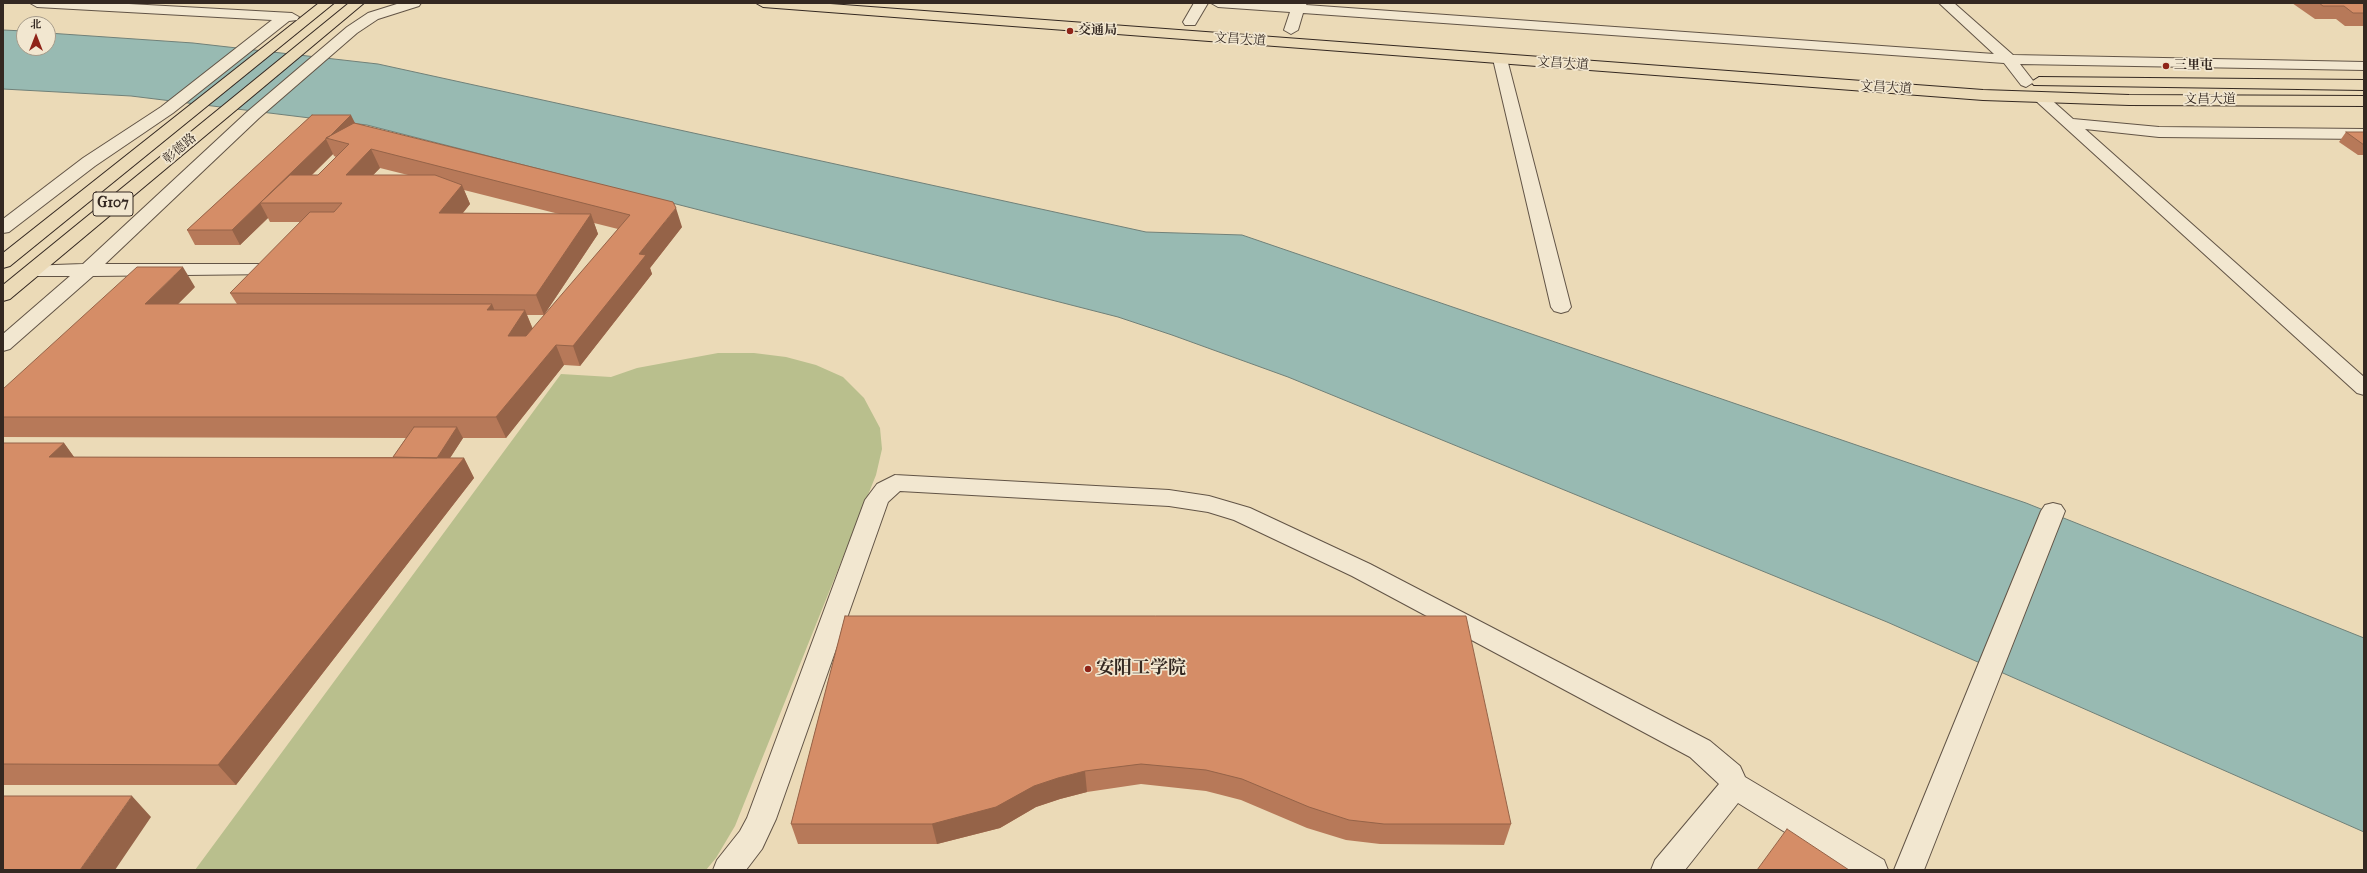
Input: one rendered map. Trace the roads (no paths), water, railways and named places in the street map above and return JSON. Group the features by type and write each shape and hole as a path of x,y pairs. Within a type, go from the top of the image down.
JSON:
{"main road":[{"name":"彰德路","path":"3,262 326,3"},
{"name":"彰德路","path":"3,295 357,3"},
{"name":"文昌大道","path":"763,3 1500,60 2041,98 2364,101"},
{"name":"文昌大道","path":"936,3 1774,65"},
{"name":"文昌大道","path":"2010,81 2364,85"}],"street":[{"path":"37,3 307,18"},
{"path":"3,345 88,270 253,115 349,33 373,16 414,3"},
{"path":"1190,22 1201,3"},
{"path":"1218,3 1299,6 2008,58 2364,66"},
{"path":"1946,3 2008,58 2026,82"},
{"path":"1291,30 1299,6"},
{"path":"3,228 89,162 167,110 285,17"},
{"path":"1500,60 1561,307"},
{"path":"2041,98 2364,388"},
{"path":"2070,124 2159,132 2364,134"},
{"path":"34,270 270,270"},
{"path":"728,870 752,840 761,819 877,500 885,490 895,483 1169,498 1209,504 1242,514 1361,570 1700,749 1730,775 1735,786 1873,870"},
{"path":"1909,870 2051,516"},
{"path":"1666,870 1735,786"}],"water":[{"path":"3,30 16,31 16,56 56,56 56,34 193,43 378,64 1146,232 1242,235 2026,503 2364,638 2364,832 1887,622 1288,377 1118,317 367,125 131,96 3,89"}],"place":[{"name":"交通局","path":"1070,31"},
{"name":"三里屯","path":"2166,66"},
{"name":"安阳工学院","path":"1088,669"}]}
